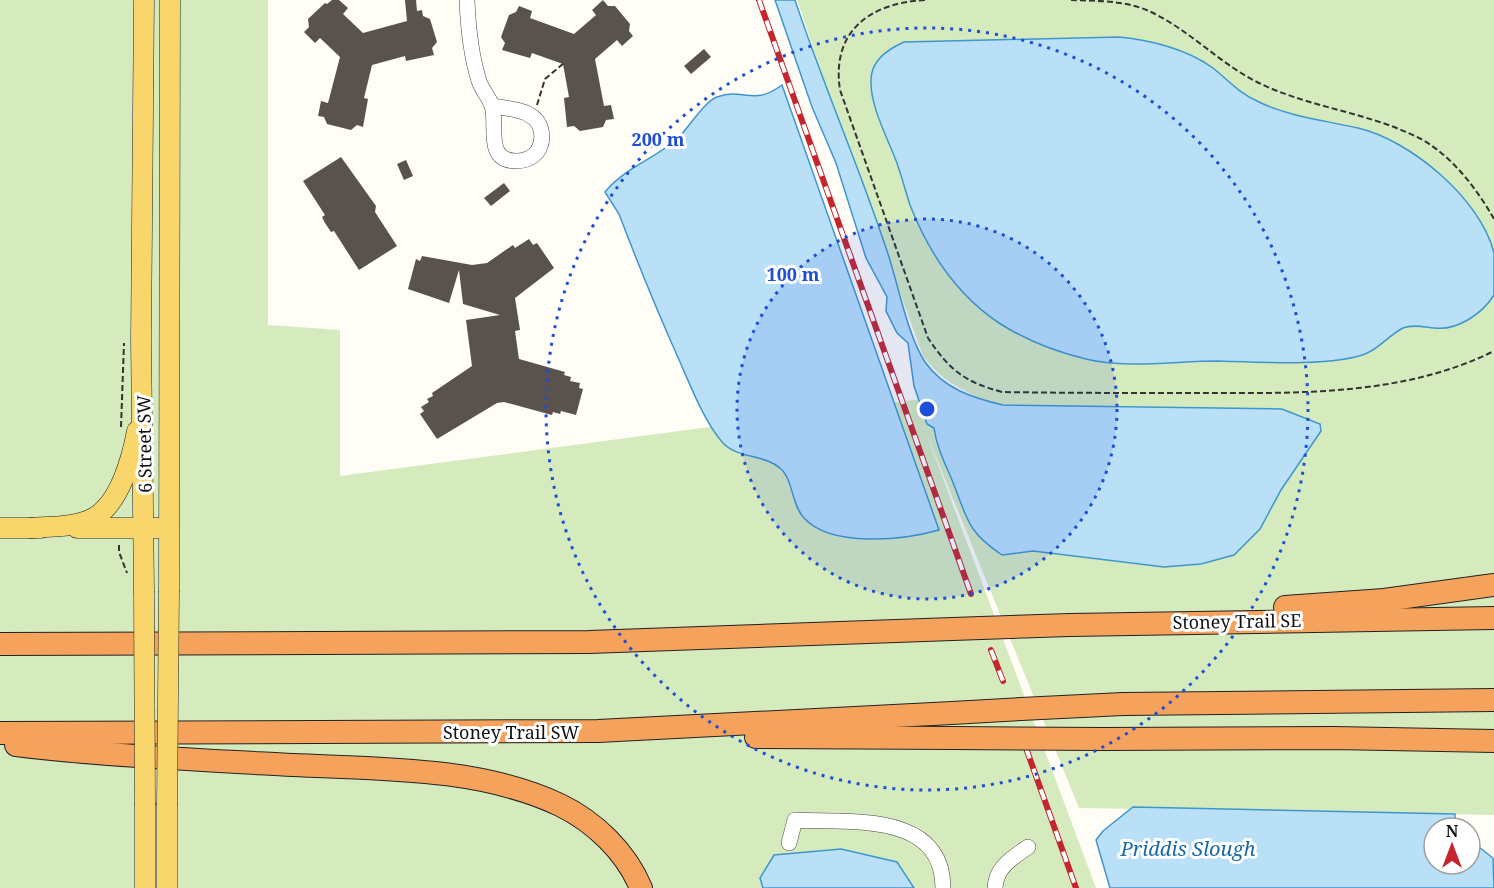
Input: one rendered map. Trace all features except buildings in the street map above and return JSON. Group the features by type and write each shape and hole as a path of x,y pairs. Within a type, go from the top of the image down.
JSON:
{"highway":[{"path":"1137,622 1384,600 1494,585"},
{"name":"Stoney Trail SE","path":"0,644 240,645 589,642 1137,622 1494,618"},
{"name":"Stoney Trail SW","path":"0,733 598,731 1101,705 1494,700"},
{"path":"598,731 811,738 1334,738 1494,741"},
{"path":"0,743 135,757 372,768 471,777 561,805 592,824 618,850 640,888"}],"main road":[{"name":"6 Street SW","path":"144,0 141,340 145,528 136,585 146,805 145,888"},
{"name":"6 Street SW","path":"168,888 170,0"},
{"path":"31,528 85,521 95,517 105,507 126,467 137,435 143,399"},
{"path":"0,528 170,528"}],"street":[{"path":"467,0 474,62 482,88 492,106"},
{"path":"789,843 795,820 890,825 915,834 932,849 943,872 943,888"},
{"path":"995,888 998,873 1003,866 1028,847"}],"path":[{"path":"925,0 906,1 878,9 850,33 840,51 837,70 840,90 928,338 953,371 974,385 1002,392 1318,393 1388,385 1442,370 1494,351"},
{"path":"1071,0 1118,1 1155,13 1256,82 1306,102 1359,116 1422,140 1449,161 1481,195 1494,219"},
{"path":"537,105 545,79 564,63"},
{"path":"120,540 119,552 136,585"}],"green space":[{"path":"0,0 268,0 268,325 340,330 340,476 913,400 981,400 944,377 923,356 842,133 797,0 1494,0 1494,815 1079,808 925,430 1096,888 0,888"}],"water":[{"path":"775,0 795,0 877,222 913,339 925,362 941,379 960,391 1003,405 1282,409 1320,424 1321,431 1281,490 1260,529 1234,555 1201,564 1164,567 1033,551 1002,555 982,539 970,525 942,457 934,428 927,424 914,386 908,343 897,333 886,311 887,297 866,258 836,163 812,107"},
{"path":"1119,37 1143,40 1180,51 1203,61 1239,90 1257,101 1294,114 1358,128 1378,135 1420,159 1459,193 1475,212 1487,233 1494,253 1494,295 1476,315 1460,324 1443,328 1418,326 1403,328 1365,354 1333,361 1117,364 1052,349 999,323 984,312 957,285 935,255 917,222 873,100 871,80 874,67 887,52 904,42"},
{"path":"782,85 939,530 907,537 868,539 849,538 816,528 800,513 788,480 781,469 775,464 736,452 723,443 699,404 656,307 619,214 605,192 621,176 679,137 712,99 735,94 763,95"},
{"name":"Priddis Slough","path":"1133,807 1455,814 1455,816 1422,816 1422,876 1482,876 1482,849 1493,858 1494,888 1110,888 1096,840 1103,831"},
{"path":"841,849 897,862 914,888 763,888 760,878 774,855"}],"railway":[{"path":"759,0 971,594"},
{"path":"991,650 1003,681"},
{"path":"1026,748 1076,888"}]}
